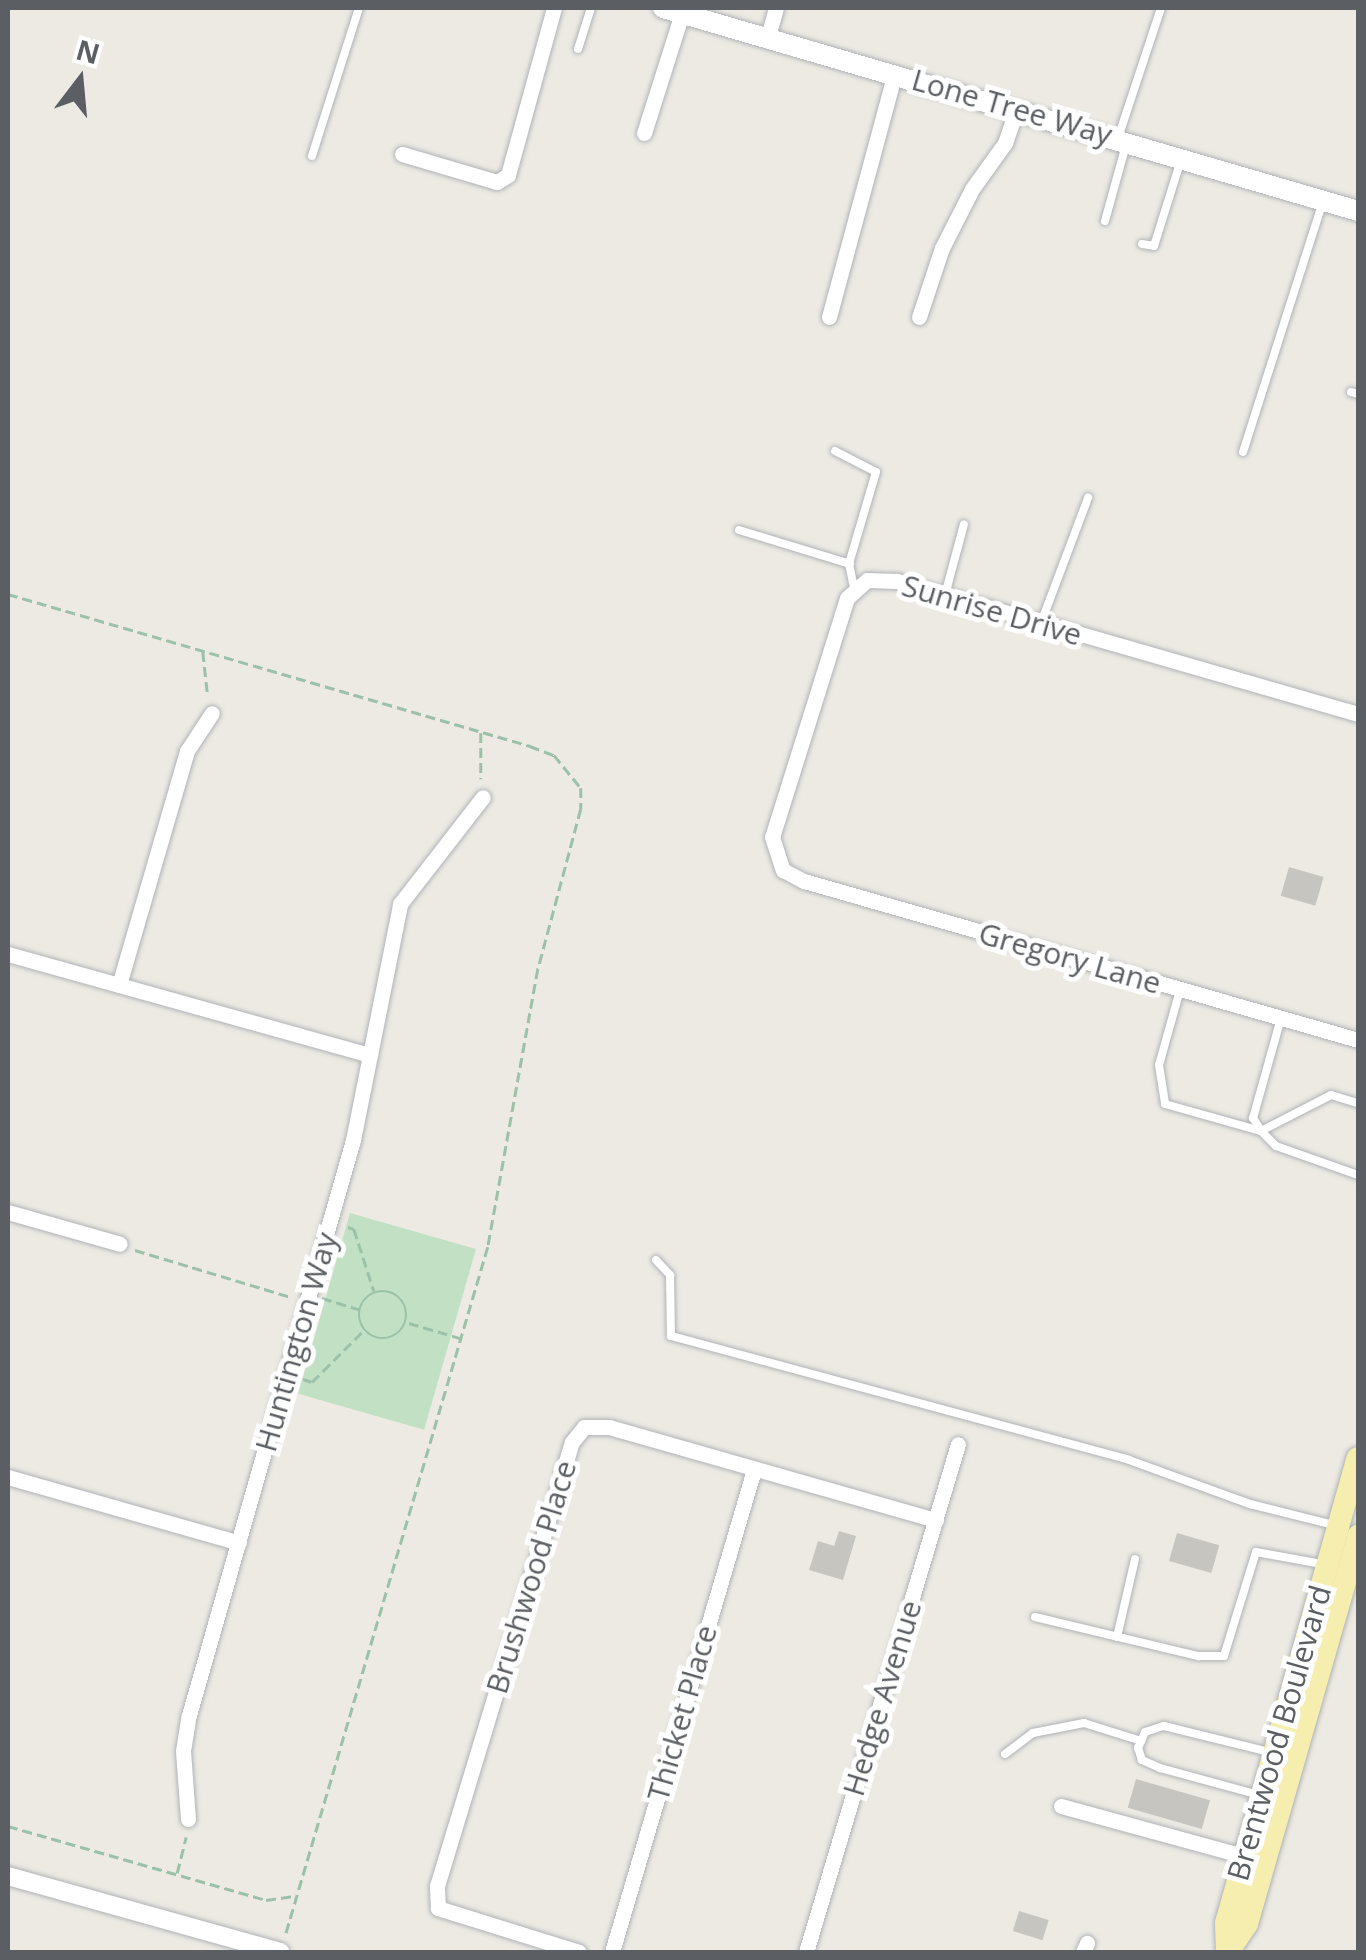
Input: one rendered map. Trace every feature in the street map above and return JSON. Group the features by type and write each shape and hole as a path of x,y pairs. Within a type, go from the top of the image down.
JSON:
{"main road":[{"name":"Lone Tree Way","path":"673,10 1182,156 1358,211"},
{"name":"Brentwood Boulevard","path":"1227,1952 1246,1924 1348,1531 1358,1458"},
{"name":"Brentwood Boulevard","path":"1227,1952 1226,1923 1327,1565 1348,1531"}],"street":[{"path":"402,154 497,182 508,175 554,8"},
{"path":"768,36 776,8"},
{"path":"644,133 673,10"},
{"path":"829,317 894,72"},
{"path":"920,317 942,248 972,189 1004,143 1017,109"},
{"name":"Sunrise Drive","path":"854,588 867,580 897,581 1358,714"},
{"name":"Gregory Lane","path":"854,588 772,838 783,870 804,882 1358,1040"},
{"path":"119,984 187,751 212,714"},
{"name":"Huntington Way","path":"188,1818 184,1751 190,1715 354,1140 407,888 483,796"},
{"path":"8,954 370,1055"},
{"path":"8,1212 120,1244"},
{"name":"Brushwood Place","path":"579,1952 438,1908 437,1886 572,1442 584,1427 609,1427 753,1473 936,1520"},
{"name":"Hedge Avenue","path":"806,1952 958,1444"},
{"name":"Thicket Place","path":"612,1952 753,1473"},
{"path":"8,1477 238,1543"},
{"path":"1061,1806 1244,1856"},
{"path":"8,1876 281,1952"}],"lane":[{"path":"312,156 359,8"},
{"path":"578,50 591,8"},
{"path":"1105,220 1160,8"},
{"path":"1142,244 1154,246 1182,156"},
{"path":"1243,452 1324,198"},
{"path":"835,451 876,472 850,564 854,588"},
{"path":"1041,622 1088,498"},
{"path":"945,595 964,524"},
{"path":"739,530 850,564"},
{"path":"1180,989 1159,1065 1165,1104 1261,1132 1331,1094 1358,1102"},
{"path":"1280,1018 1253,1118 1276,1146 1358,1175"},
{"path":"656,1260 670,1275 671,1336 1129,1460 1250,1504 1348,1531"},
{"path":"1035,1617 1117,1637 1224,1656 1256,1552 1327,1565"},
{"path":"1117,1637 1136,1559"},
{"path":"1004,1754 1032,1733 1084,1724 1141,1741"},
{"path":"1261,1795 1142,1760 1141,1741 1145,1732 1164,1726 1273,1753"}],"path":[{"path":"8,594 554,755 580,788 581,809 538,970 488,1248 281,1952"},
{"path":"204,650 200,664 212,714"},
{"path":"481,732 483,796"},
{"path":"330,1222 354,1229 374,1292"},
{"path":"120,1244 293,1297 310,1294 360,1308"},
{"path":"374,1292 399,1295 407,1322"},
{"path":"360,1308 374,1292"},
{"path":"360,1308 364,1330"},
{"path":"407,1322 464,1339"},
{"path":"364,1330 386,1339 407,1322"},
{"path":"287,1375 312,1382 364,1330"},
{"path":"177,1874 188,1818"},
{"path":"8,1826 266,1900 297,1895"}],"green space":[{"path":"350,1213 476,1249 424,1430 298,1394"}],"building":[{"path":"1289,867 1324,877 1315,906 1281,896"},
{"path":"839,1531 856,1536 843,1580 809,1570 818,1541 834,1546"},
{"path":"1177,1533 1219,1545 1211,1573 1169,1561"},
{"path":"1136,1779 1210,1800 1202,1829 1128,1808"},
{"path":"1019,1911 1049,1920 1043,1940 1013,1931"}]}
